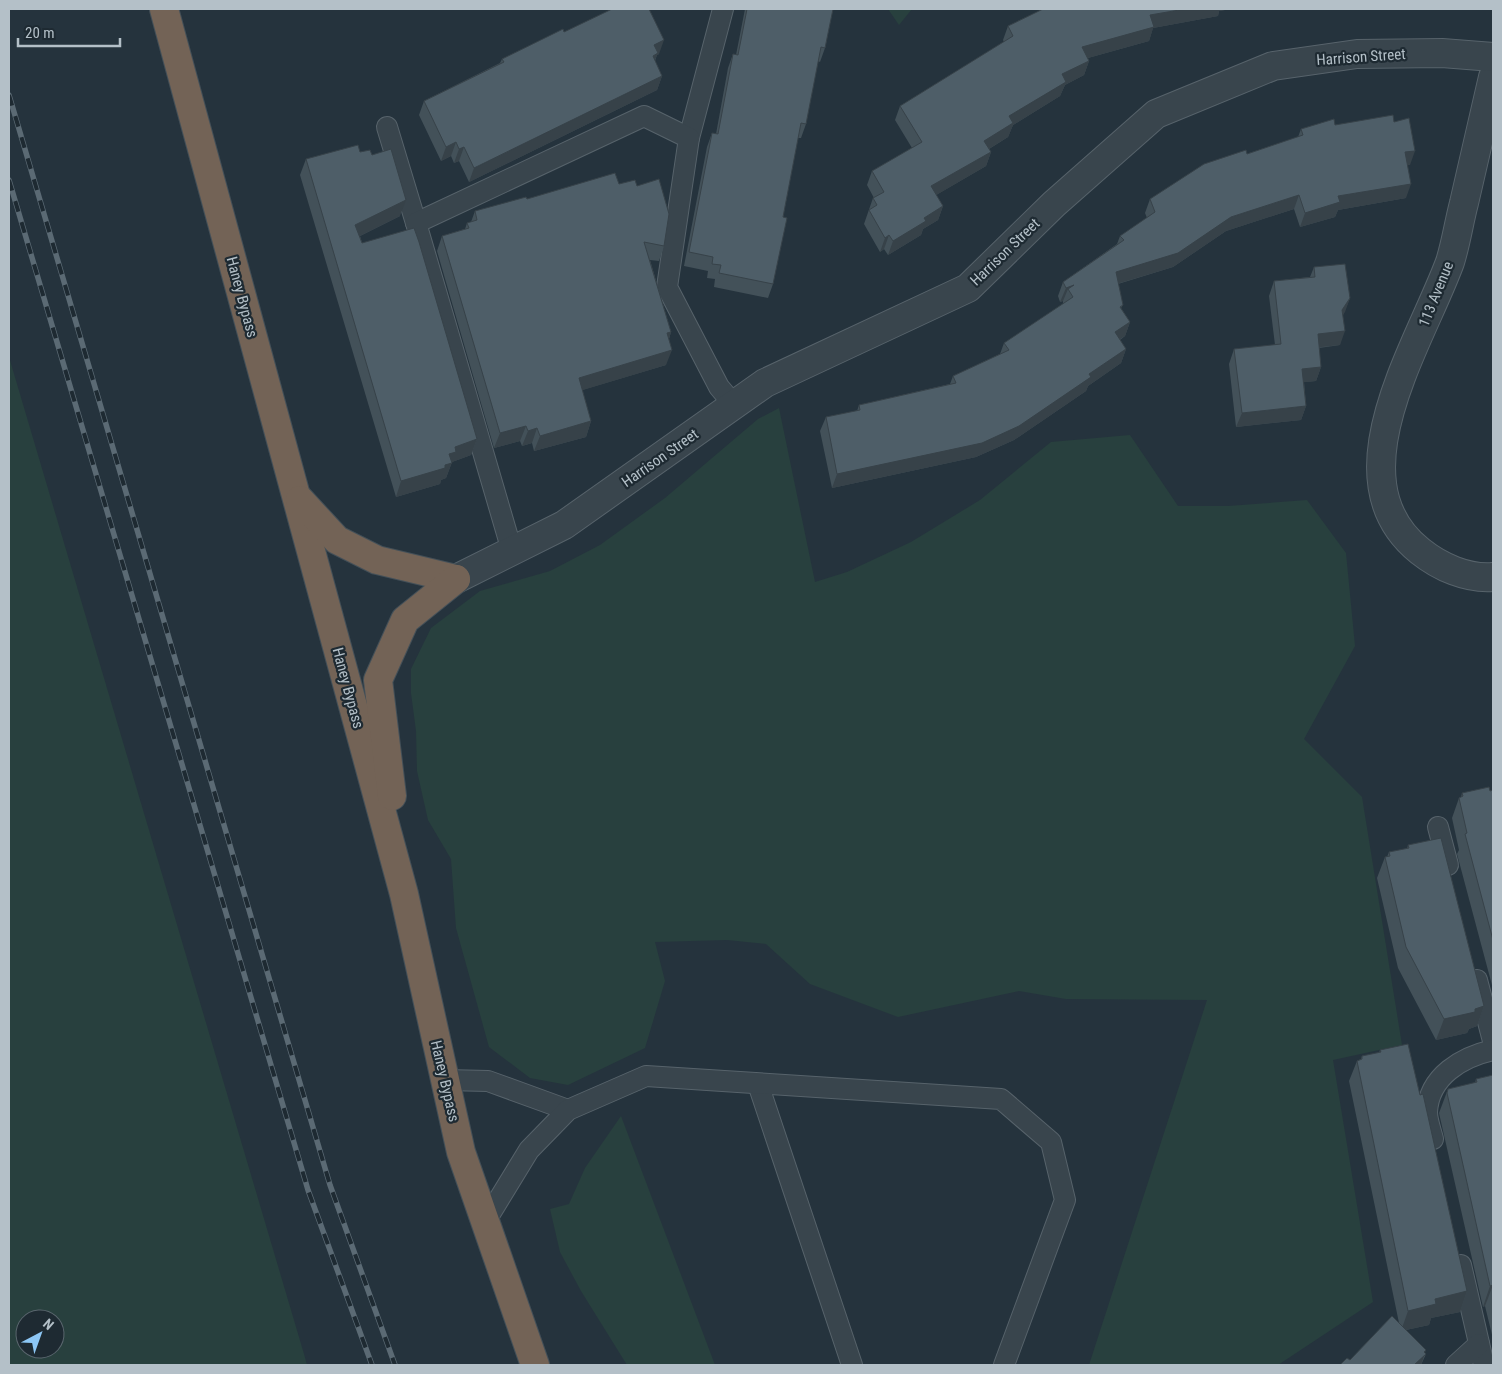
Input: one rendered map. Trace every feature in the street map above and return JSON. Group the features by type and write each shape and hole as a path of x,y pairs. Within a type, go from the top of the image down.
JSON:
{"highway":[{"name":"Haney Bypass","path":"164,9 404,894 461,1152 535,1365"},
{"path":"296,495 337,540 377,560 456,579"},
{"path":"404,894 378,680 405,620 456,579"}],"street":[{"name":"Harrison Street","path":"456,579 564,525 765,383 968,288 1054,204 1156,114 1273,66 1357,54 1442,54 1493,57"},
{"name":"113 Avenue","path":"1493,77 1450,260 1398,384 1384,429 1381,476 1387,509 1407,540 1438,564 1481,578 1493,577"}],"lane":[{"path":"723,9 689,138 668,287 719,387 735,406"},
{"path":"416,223 644,116 689,138"},
{"path":"387,126 512,551"},
{"path":"1438,827 1452,883"},
{"path":"1472,957 1493,1041"},
{"path":"1438,1161 1427,1113 1432,1092 1443,1073 1478,1054 1493,1050"},
{"path":"485,1222 529,1150 568,1110 646,1076 1001,1099 1051,1142 1065,1200 1004,1365"},
{"path":"445,1080 488,1081 568,1110"},
{"path":"758,1084 852,1365"},
{"path":"1457,1247 1484,1365"},
{"path":"1456,1365 1479,1344"}],"green space":[{"path":"888,9 912,9 899,25"},
{"path":"9,357 307,1365 9,1365"},
{"path":"779,408 815,582 847,572 911,542 980,500 1051,442 1130,435 1178,506 1228,506 1307,500 1346,553 1355,646 1304,739 1362,797 1402,1045 1333,1060 1373,1302 1278,1365 1089,1365 1207,1000 1066,999 1019,991 898,1017 810,984 766,944 727,940 655,942 665,981 645,1048 568,1085 530,1078 489,1047 456,928 451,859 428,820 417,771 411,669 431,628 480,591 550,571 600,545 665,498 758,419"},
{"path":"621,1116 715,1365 627,1365 581,1291 560,1252 550,1209 569,1204 585,1168"}],"building":[{"path":"612,9 649,9 664,40 654,45 658,53 653,56 662,76 474,168 464,147 459,149 456,142 446,147 424,101 504,62 502,59 563,29 564,32"},
{"path":"747,9 833,9 825,48 821,47 806,124 801,123 783,217 787,218 773,284 719,273 721,265 712,264 713,257 689,252 712,133 718,134 733,54 738,55"},
{"path":"1043,9 1185,9 1150,15 1154,27 1082,47 1089,61 1062,74 1066,82 1009,116 1013,123 984,141 991,152 931,186 943,206 924,218 926,221 893,241 889,235 885,238 869,210 877,205 873,198 884,192 872,171 922,142 900,106 1013,36 1008,26"},
{"path":"1393,115 1394,122 1409,118 1415,151 1405,152 1411,184 1338,196 1340,202 1305,213 1299,195 1231,217 1178,253 1116,272 1123,305 1120,307 1130,322 1115,332 1126,349 1089,374 1091,377 1019,426 982,443 837,474 826,417 860,410 859,405 956,383 953,376 1009,350 1004,343 1073,297 1068,289 1074,285 1066,288 1063,282 1124,240 1120,236 1155,212 1150,199 1204,164 1246,150 1247,154 1303,135 1301,129 1334,119 1335,125"},
{"path":"358,145 360,152 370,150 372,155 391,149 406,200 355,225 362,243 414,228 477,439 455,447 456,452 449,454 452,463 445,465 445,468 401,481 306,159"},
{"path":"615,173 619,184 635,180 637,186 659,179 669,214 664,246 644,242 671,332 667,333 672,350 579,378 591,421 540,436 537,428 528,431 526,426 500,433 442,236 469,228 467,223 477,220 475,211 526,197 527,199"},
{"path":"1345,264 1350,298 1342,310 1345,331 1318,334 1321,367 1302,369 1306,406 1242,413 1234,349 1281,344 1274,281 1315,277 1314,267"},
{"path":"1489,787 1490,791 1493,790 1493,940 1465,834 1467,833 1459,798 1463,796 1462,793"},
{"path":"1441,838 1484,1006 1475,1009 1475,1012 1444,1019 1406,947 1385,857 1390,856 1389,852 1409,848 1408,845"},
{"path":"1408,1044 1420,1095 1423,1094 1467,1291 1435,1299 1436,1304 1408,1311 1357,1061 1362,1059 1362,1056 1381,1052 1380,1050"},
{"path":"1493,1075 1493,1285 1490,1286 1447,1093 1448,1089 1477,1082 1476,1079"},
{"path":"1392,1316 1426,1350 1424,1352 1426,1354 1414,1365 1340,1365 1347,1358 1350,1360"}],"railway":[{"path":"9,95 330,1185 395,1365"},
{"path":"9,180 308,1190 372,1365"}]}
